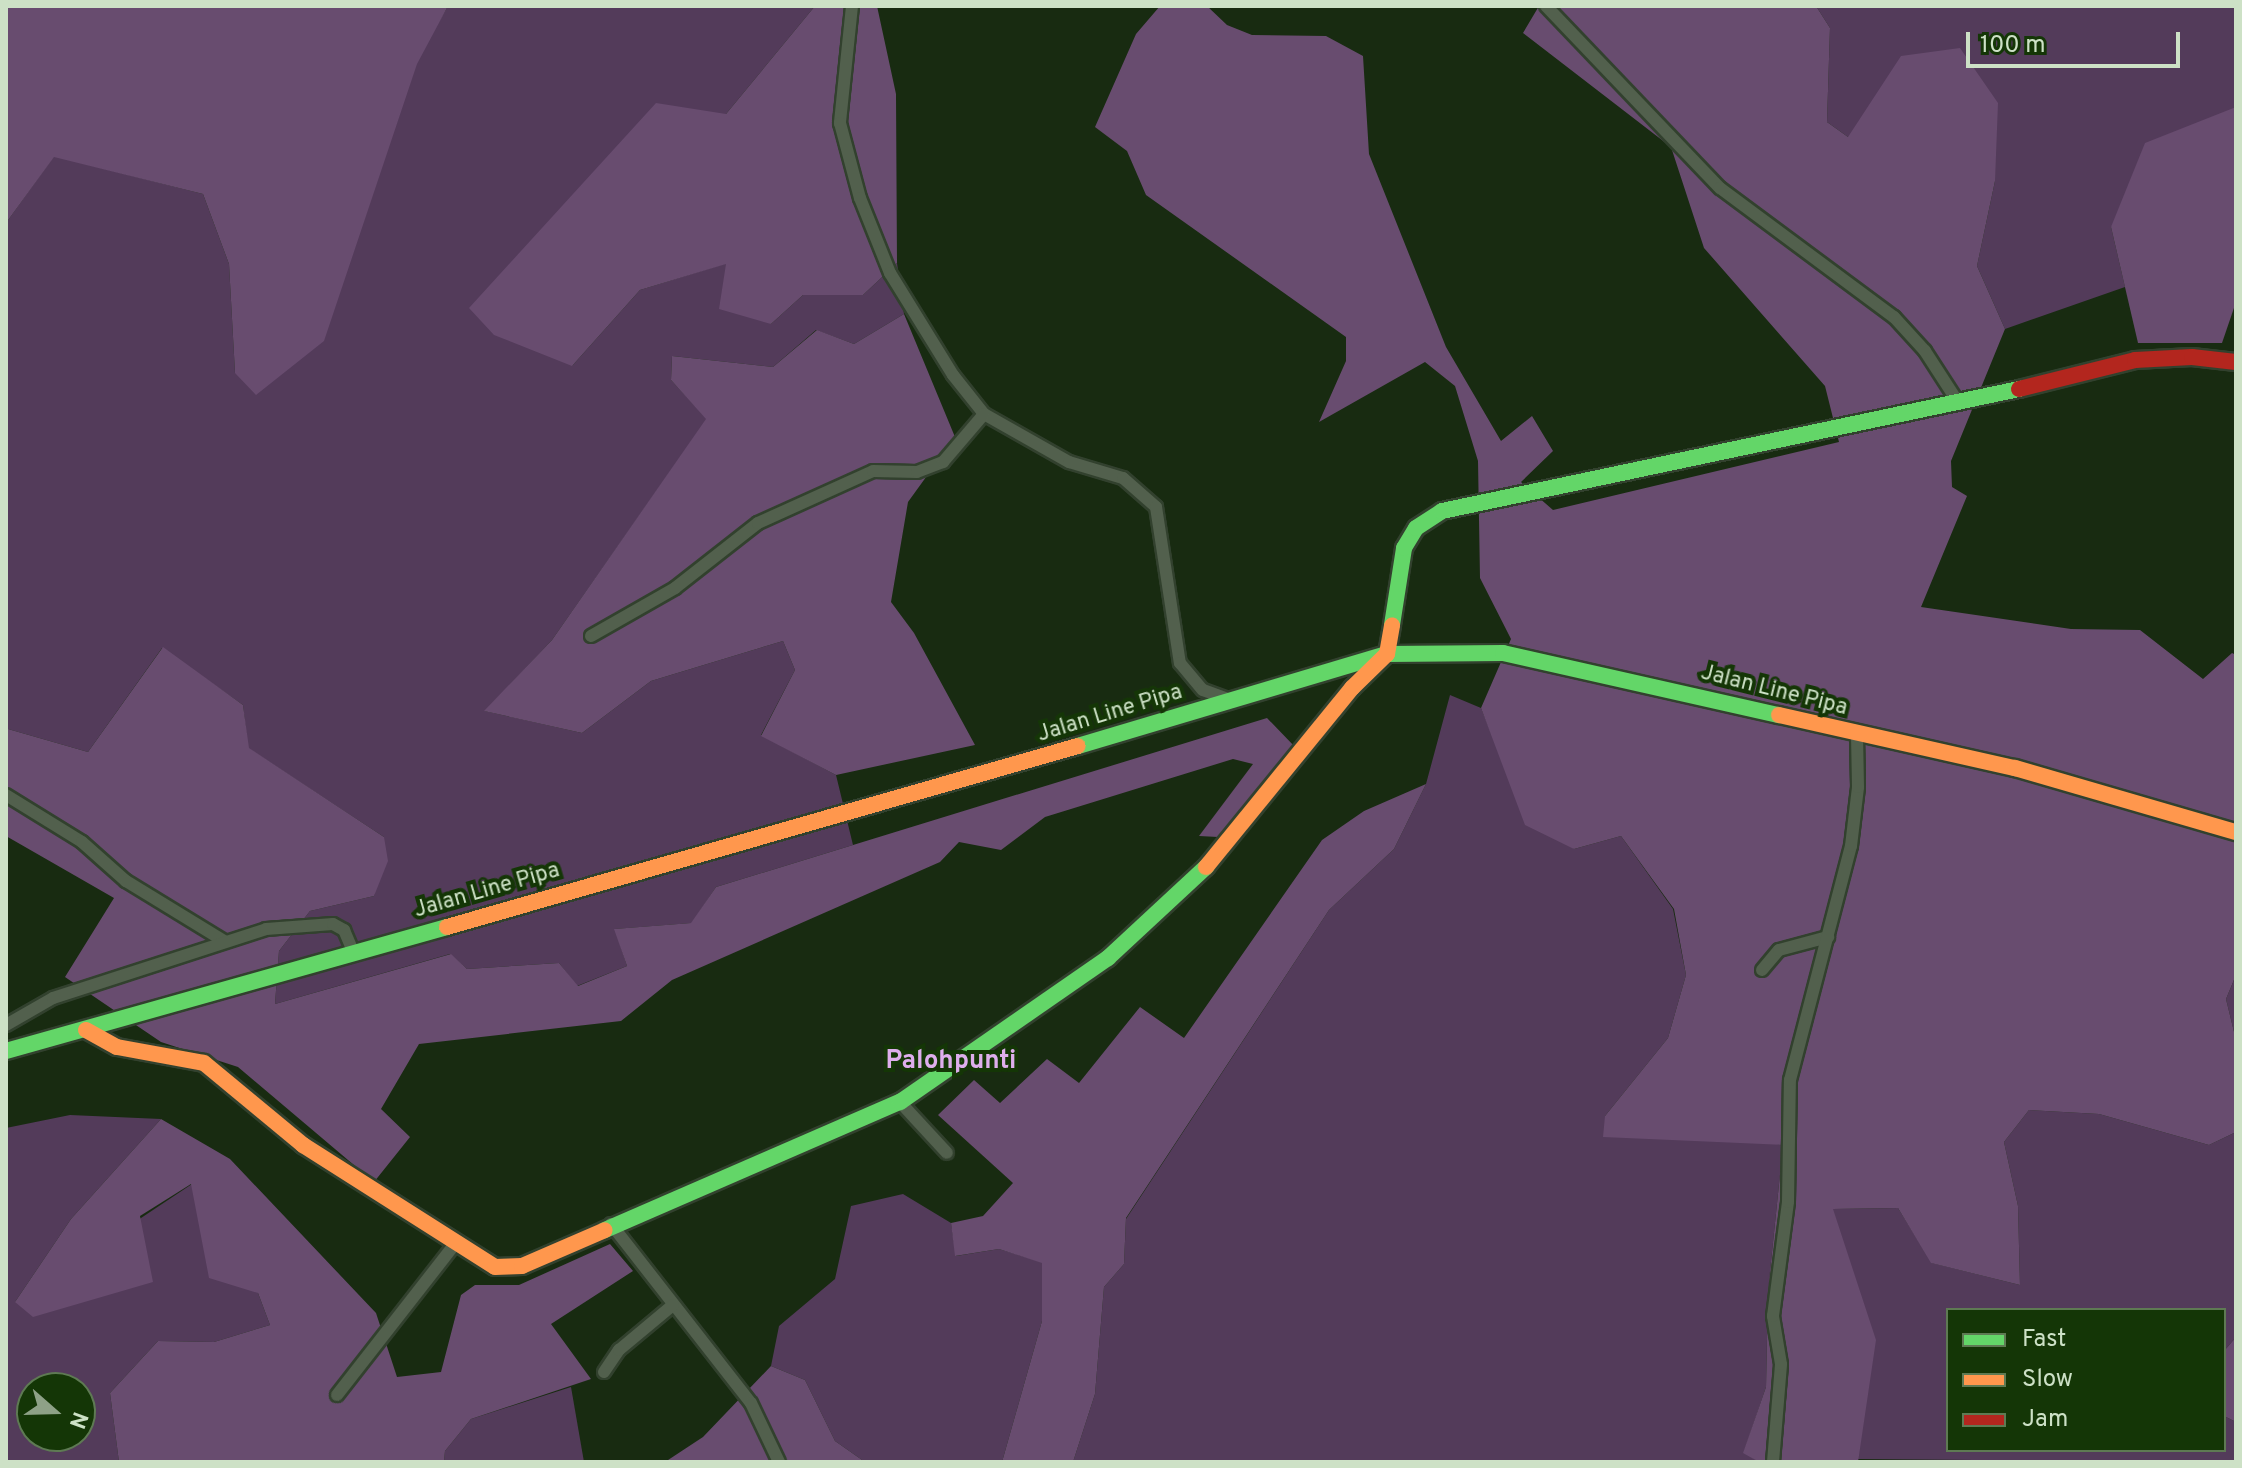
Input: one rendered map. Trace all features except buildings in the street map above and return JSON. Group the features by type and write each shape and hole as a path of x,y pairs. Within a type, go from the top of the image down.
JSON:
{"street":[{"path":"852,6 840,123 860,198 905,299 984,414 1069,462 1123,478 1156,507 1180,663 1203,690 1230,700"},
{"path":"1546,6 1720,188 1894,317 1925,351 1956,399"},
{"path":"86,1030 117,1047 177,1054 204,1063 303,1145 454,1245 495,1267 522,1266 611,1224 900,1102 1108,958 1174,902 1352,688 1387,654 1404,548 1416,528 1453,506 1956,399 2015,391 2135,360 2192,357 2236,362"},
{"path":"591,636 675,588 758,523 873,471 917,472 943,462 984,414"},
{"name":"Jalan Line Pipa","path":"6,1051 1387,654 1503,653 2015,768 2236,832"},
{"path":"1773,1462 1781,1364 1773,1316 1788,1202 1788,1096 1800,1026 1828,937 1851,846 1858,787 1857,734"},
{"path":"6,795 82,842 126,881 224,941"},
{"path":"6,1025 53,998 266,929 324,923 344,930 354,953"},
{"path":"1762,970 1779,950 1828,937"},
{"path":"900,1102 947,1153"},
{"path":"611,1224 751,1403 779,1462"},
{"path":"337,1395 454,1245"},
{"path":"604,1372 619,1350 673,1305"}],"shaded area":[{"path":"6,6 448,6 417,64 324,341 256,395 235,373 229,264 203,194 54,157 6,223"},
{"path":"448,6 815,6 726,114 572,366 640,290 727,263 771,324 803,295 863,295 897,263 904,314 854,344 816,330 773,367 672,356 671,380 707,419 552,640 485,711 582,733 651,681 783,641 795,670 761,735 836,775 853,845 716,887 692,923 615,929 627,966 577,986 559,963 467,969 450,954 275,1004 279,951 310,911 374,896 384,837 248,748 243,705 162,648 88,752 8,729 6,223 54,156 203,194 229,264 235,373"},
{"path":"815,6 877,6 896,94 897,263 863,295 803,295 771,324 719,309 726,264 640,290 572,366 494,335 469,308 656,103 726,114"},
{"path":"1160,6 1207,6 1227,25 1252,35 1326,36 1363,56 1369,154 1446,347 1501,441 1532,416 1553,451 1521,482 1553,510 1839,442 1825,386 1704,248 1671,147 1523,33 1539,6 1816,6 1830,28 1827,122 1848,137 1901,56 1960,48 1998,103 1995,181 1977,266 2005,329 1951,461 1952,487 1967,496 1921,607 2071,629 2140,630 2203,679 2232,653 2236,655 2236,975 2226,999 2236,1040 2236,1132 2209,1145 2099,1114 2029,1110 2004,1142 2018,1206 2020,1285 1931,1263 1898,1208 1833,1209 1876,1340 1858,1462 1759,1462 1743,1453 1766,1387 1768,1291 1783,1145 1603,1137 1605,1116 1668,1038 1686,975 1674,909 1621,836 1574,849 1525,825 1481,708 1511,639 1480,578 1478,461 1455,386 1425,362 1319,422 1346,361 1346,337 1146,195 1127,151 1095,127 1136,34"},
{"path":"1816,6 2236,6 2236,107 2111,227 2125,287 2005,329 1977,266 1995,181 1848,137 1827,122 1830,28"},
{"path":"2236,107 2236,302 2222,343 2138,343 2111,227 2145,143"},
{"path":"904,314 955,437 908,502 891,602 914,633 975,745 836,775 761,736 795,670 783,641 651,681 582,733 484,711 552,640 706,419 671,380 672,356 773,367 817,330 854,344"},
{"path":"163,647 243,705 249,748 384,837 388,861 374,896 310,911 279,951 275,1004 451,954 467,969 559,963 578,986 627,966 614,929 691,923 716,887 1267,718 1296,748 1218,837 1199,836 1253,764 1233,759 1045,817 1001,850 959,842 940,862 672,980 621,1021 419,1044 381,1109 410,1137 374,1182 238,1067 161,1042 65,977 114,898 6,836 6,697 8,729 88,752"},
{"path":"1450,695 1481,708 1503,762 1574,849 1621,836 1673,909 1686,975 1668,1038 1605,1116 1783,1145 1768,1291 1766,1387 1744,1452 1759,1462 1073,1462 1095,1394 1104,1287 1124,1264 1126,1219 1329,910 1394,849 1426,784"},
{"path":"1426,784 1394,849 1329,910 1126,1218 1124,1264 1104,1287 1095,1394 1073,1462 1002,1462 1042,1321 1042,1263 999,1249 955,1256 951,1223 983,1216 1013,1183 938,1115 974,1080 1000,1103 1047,1059 1079,1083 1140,1007 1184,1038 1322,840 1364,811"},
{"path":"2236,975 2236,1040 2226,999"},
{"path":"2029,1110 2099,1114 2209,1145 2236,1132 2236,1337 2226,1349 2226,1308 1946,1308 1946,1452 2226,1452 2226,1417 2236,1422 2236,1462 1855,1459 1832,1209 1898,1208 1932,1263 2020,1285 2018,1206 2004,1142"},
{"path":"70,1115 161,1119 71,1219 15,1302 192,1184 258,1293 270,1325 214,1342 158,1341 110,1393 119,1462 6,1462 6,1128"},
{"path":"161,1119 230,1159 376,1313 397,1377 441,1372 461,1295 475,1285 519,1285 610,1244 633,1271 551,1324 591,1379 471,1419 445,1451 444,1462 119,1462 110,1393 158,1341 214,1342 270,1325 258,1293 209,1278 191,1184 140,1216 153,1282 33,1317 15,1302 71,1219"},
{"path":"903,1194 951,1223 956,1256 999,1249 1042,1262 1042,1321 1002,1462 865,1462 835,1441 805,1380 771,1366 779,1326 835,1279 851,1206"},
{"path":"2236,1337 2236,1422 2226,1417 2226,1349"},
{"path":"771,1366 805,1380 835,1441 865,1462 665,1462 703,1437"},
{"path":"571,1387 584,1462 444,1462 445,1451 471,1419"}],"traffic: fast":[{"path":"1392,625 1404,548 1416,528 1442,511 2019,389"},
{"path":"1078,746 1387,654 1503,653 1779,715"},
{"path":"605,1230 900,1102 1108,958 1206,867"},
{"path":"6,1051 447,927"}],"traffic: slow":[{"path":"1206,867 1352,688 1387,654 1392,625"},
{"path":"1779,715 2015,768 2236,832"},
{"path":"447,927 1078,746"},
{"path":"86,1030 117,1047 204,1063 303,1145 495,1267 522,1266 605,1230"}],"traffic: jam":[{"path":"2019,389 2135,360 2192,357 2236,362"}],"district":[{"name":"Palohpunti","path":"951,1062"}]}
